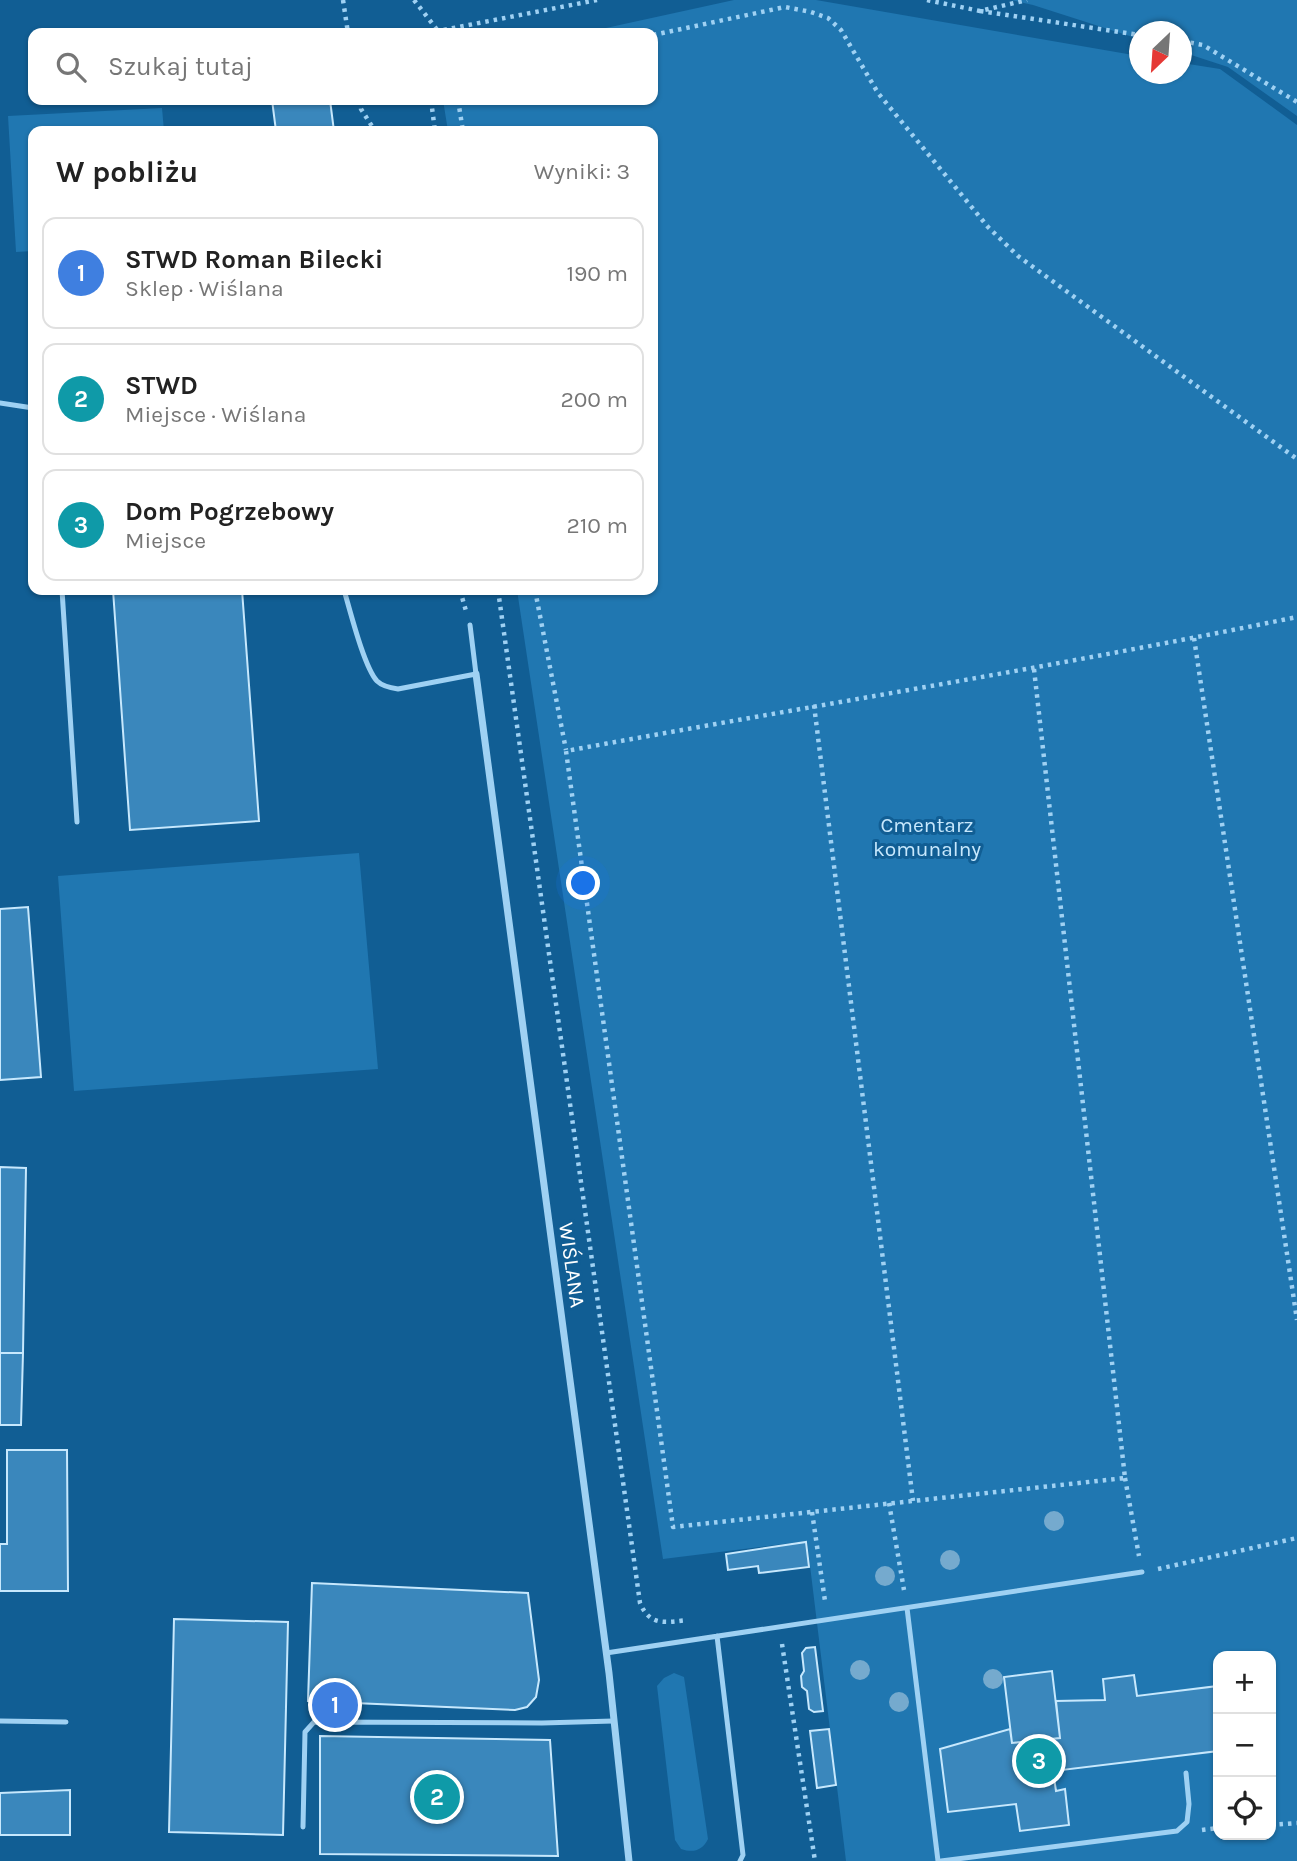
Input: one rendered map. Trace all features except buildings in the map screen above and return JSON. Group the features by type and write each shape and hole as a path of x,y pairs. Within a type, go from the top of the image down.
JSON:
{"street":[{"name":"WIŚLANA","path":"476,674 606,1653 629,1861"}],"lane":[{"path":"0,403 28,407"},
{"path":"62,595 77,822"},
{"path":"346,595 367,663 377,681 386,687 398,689 476,674 470,625"},
{"path":"606,1653 1142,1572"},
{"path":"907,1608 940,1861 1177,1831 1187,1822 1189,1804 1186,1773"},
{"path":"717,1636 743,1856 740,1861"},
{"path":"0,1721 66,1722"},
{"path":"303,1827 305,1732 314,1722 613,1721"}],"path":[{"path":"342,0 347,28"},
{"path":"414,0 434,28"},
{"path":"457,28 597,0"},
{"path":"927,0 980,11 1129,33"},
{"path":"980,11 1027,0"},
{"path":"658,34 785,7 828,18 841,30 878,93 988,227 1018,256 1297,459"},
{"path":"1192,43 1203,45 1297,102"},
{"path":"360,105 372,126"},
{"path":"432,105 434,126"},
{"path":"459,105 462,126"},
{"path":"499,595 640,1603 645,1614 657,1621 690,1619"},
{"path":"536,595 566,751 673,1527 1125,1478"},
{"path":"566,751 814,705 1034,669 1297,617"},
{"path":"1194,638 1297,1320"},
{"path":"1034,669 1125,1478 1142,1572 1297,1538"},
{"path":"814,705 913,1501"},
{"path":"889,1503 907,1608"},
{"path":"812,1512 828,1620"},
{"path":"780,1627 815,1861"},
{"path":"1276,1825 1297,1823"}],"green space":[{"name":"Cmentarz komunalny","path":"734,0 816,0 1129,54 1129,84 1192,84 1192,65 1220,69 1297,125 1297,1861 846,1861 807,1541 663,1559 518,595 658,595 658,126 447,126 444,105 658,105 658,28 606,28"},
{"path":"1011,0 1297,0 1297,116 1228,67 1192,55 1192,21 1129,21 1129,36"},
{"path":"162,108 164,126 28,126 28,251 16,252 8,116"},
{"path":"359,853 378,1069 74,1091 58,876"},
{"path":"674,1673 684,1677 708,1839 703,1846 693,1851 681,1849 675,1840 657,1686 664,1678"}],"place":[{"name":"STWD Roman Bilecki","path":"335,1705"},
{"name":"Dom Pogrzebowy","path":"1039,1761"},
{"name":"STWD","path":"437,1797"}]}
